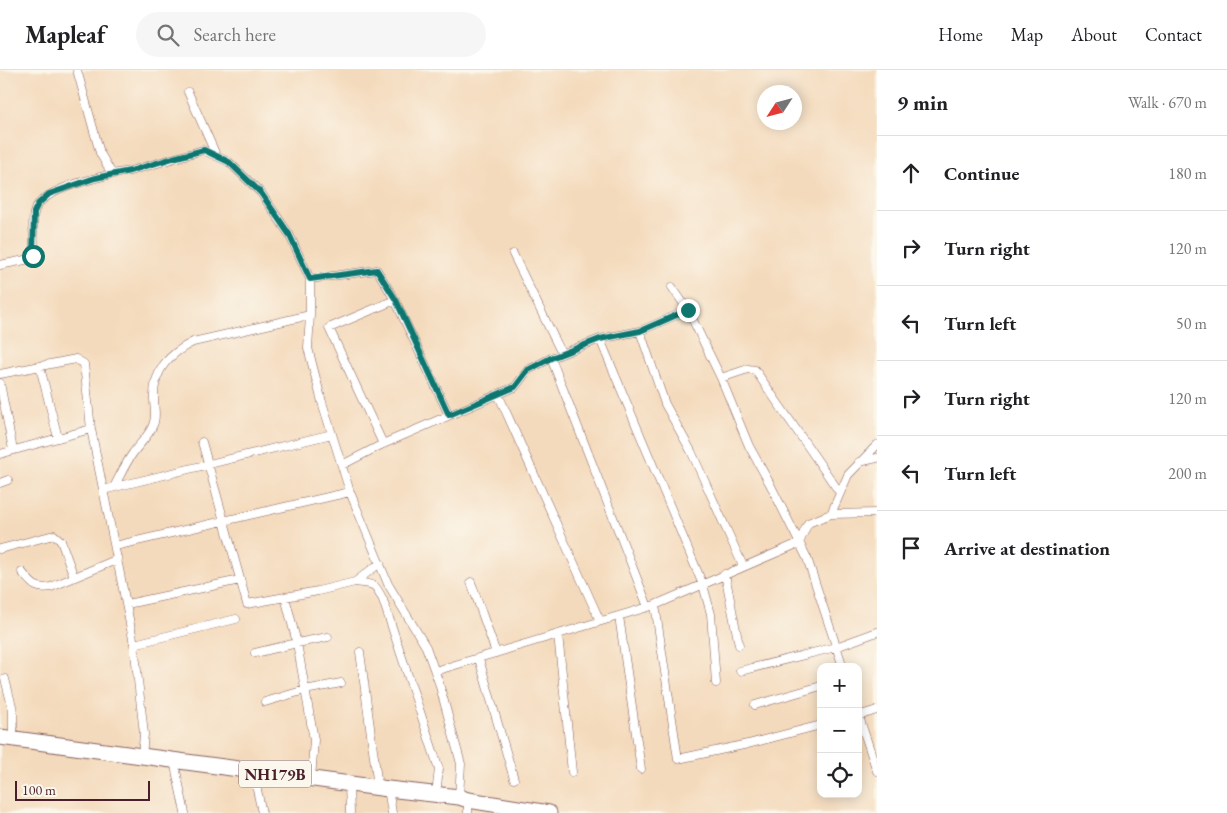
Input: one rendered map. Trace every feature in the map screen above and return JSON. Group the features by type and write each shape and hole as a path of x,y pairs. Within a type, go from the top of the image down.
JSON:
{"highway":[{"name":"NH179B","path":"7,738 436,794 465,803 549,813"}],"street":[{"path":"77,70 100,153 112,174"},
{"path":"188,92 216,155"},
{"path":"0,265 26,260 33,256 34,212 38,204 49,194 112,174 130,171 204,150 229,162 261,193 289,234 310,279 308,348 332,434 350,492 388,584 426,647 435,671 461,764 465,803"},
{"path":"513,254 562,354"},
{"path":"310,279 377,270 396,300 449,415"},
{"path":"672,287 688,310 721,378 749,446 807,558 841,663"},
{"path":"383,444 329,328 396,300"},
{"path":"342,465 383,444 515,387 528,370 551,358 600,339 640,331 688,310"},
{"path":"114,487 132,454 153,428 156,382 164,363 171,356 181,348 194,342 310,315"},
{"path":"640,331 665,404 691,451 743,566"},
{"path":"600,339 703,584 711,614 716,683"},
{"path":"551,358 652,606 678,759 817,727"},
{"path":"0,374 76,359 84,364 91,429 134,644 144,734 142,757"},
{"path":"40,367 58,438"},
{"path":"721,378 748,369 755,370 840,493"},
{"path":"0,383 13,450"},
{"path":"498,394 600,621"},
{"path":"0,454 91,429"},
{"path":"103,490 332,434"},
{"path":"202,442 246,604 318,592 355,582 370,583 377,587 439,769 436,794"},
{"path":"831,514 848,474 877,445"},
{"path":"859,462 877,458"},
{"path":"115,546 350,492"},
{"path":"435,671 652,606 799,543 808,524 831,514 877,513"},
{"path":"0,549 54,535 63,546 74,577"},
{"path":"22,572 37,588 51,588 118,558"},
{"path":"355,582 380,563"},
{"path":"725,574 739,646"},
{"path":"127,604 240,580"},
{"path":"471,582 496,652"},
{"path":"285,597 297,642 314,740 311,779"},
{"path":"619,616 641,770"},
{"path":"134,644 236,618"},
{"path":"740,671 836,647 877,632"},
{"path":"558,634 572,772"},
{"path":"255,653 297,642 328,637"},
{"path":"360,652 383,788 392,813"},
{"path":"479,659 514,779"},
{"path":"5,680 13,710 7,738"},
{"path":"265,702 305,690 341,683"},
{"path":"755,705 817,687"},
{"path":"862,714 877,710"},
{"path":"862,727 877,771"},
{"path":"174,761 185,813"},
{"path":"253,771 262,813"},
{"path":"349,784 350,813"}],"route":[{"path":"33,256 34,212 38,204 49,194 95,178 130,171 204,150 229,162 261,193 289,234 310,279 377,270 396,300 449,415 515,387 528,370 551,358 600,339 640,331 688,310"}]}
